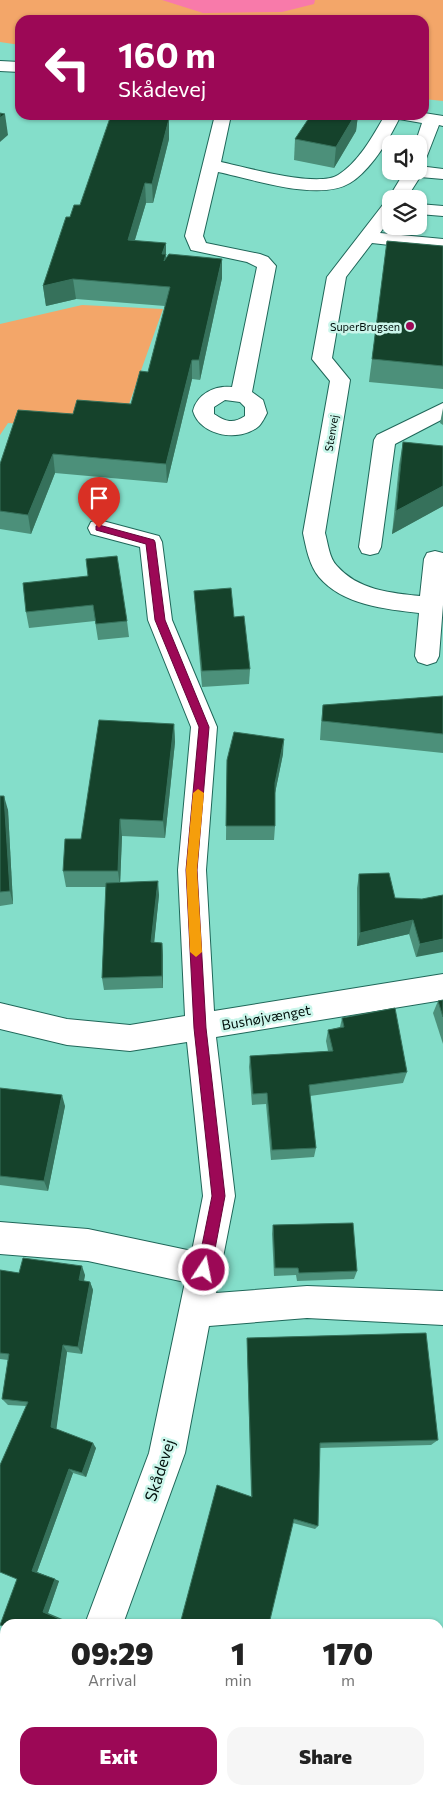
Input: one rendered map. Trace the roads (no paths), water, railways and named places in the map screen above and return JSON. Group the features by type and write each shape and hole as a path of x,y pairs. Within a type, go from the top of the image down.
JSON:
{"street":[{"path":"0,66 15,67"},
{"path":"222,120 195,242 207,250 256,257 267,266 241,394"},
{"path":"211,165 307,183 338,182 351,173 386,130 391,120"},
{"path":"427,141 438,120"},
{"path":"427,172 443,174"},
{"path":"427,210 443,211"},
{"name":"Stenvej","path":"382,218 337,277 322,359 340,380 314,533 318,551 327,571 351,589 380,600 431,606"},
{"path":"367,237 443,245"},
{"path":"370,546 385,440 443,410"},
{"name":"Skådevej","path":"99,528 151,542 160,620 204,727 192,870 200,1028 218,1196 167,1453 106,1619"},
{"path":"427,656 435,559"},
{"name":"Bushøjvænget","path":"0,1016 67,1032 130,1038 443,987"},
{"path":"0,1238 88,1245 204,1270"},
{"path":"196,1311 307,1302 390,1304 443,1308"}],"place":[{"name":"SuperBrugsen","path":"410,326"}]}
